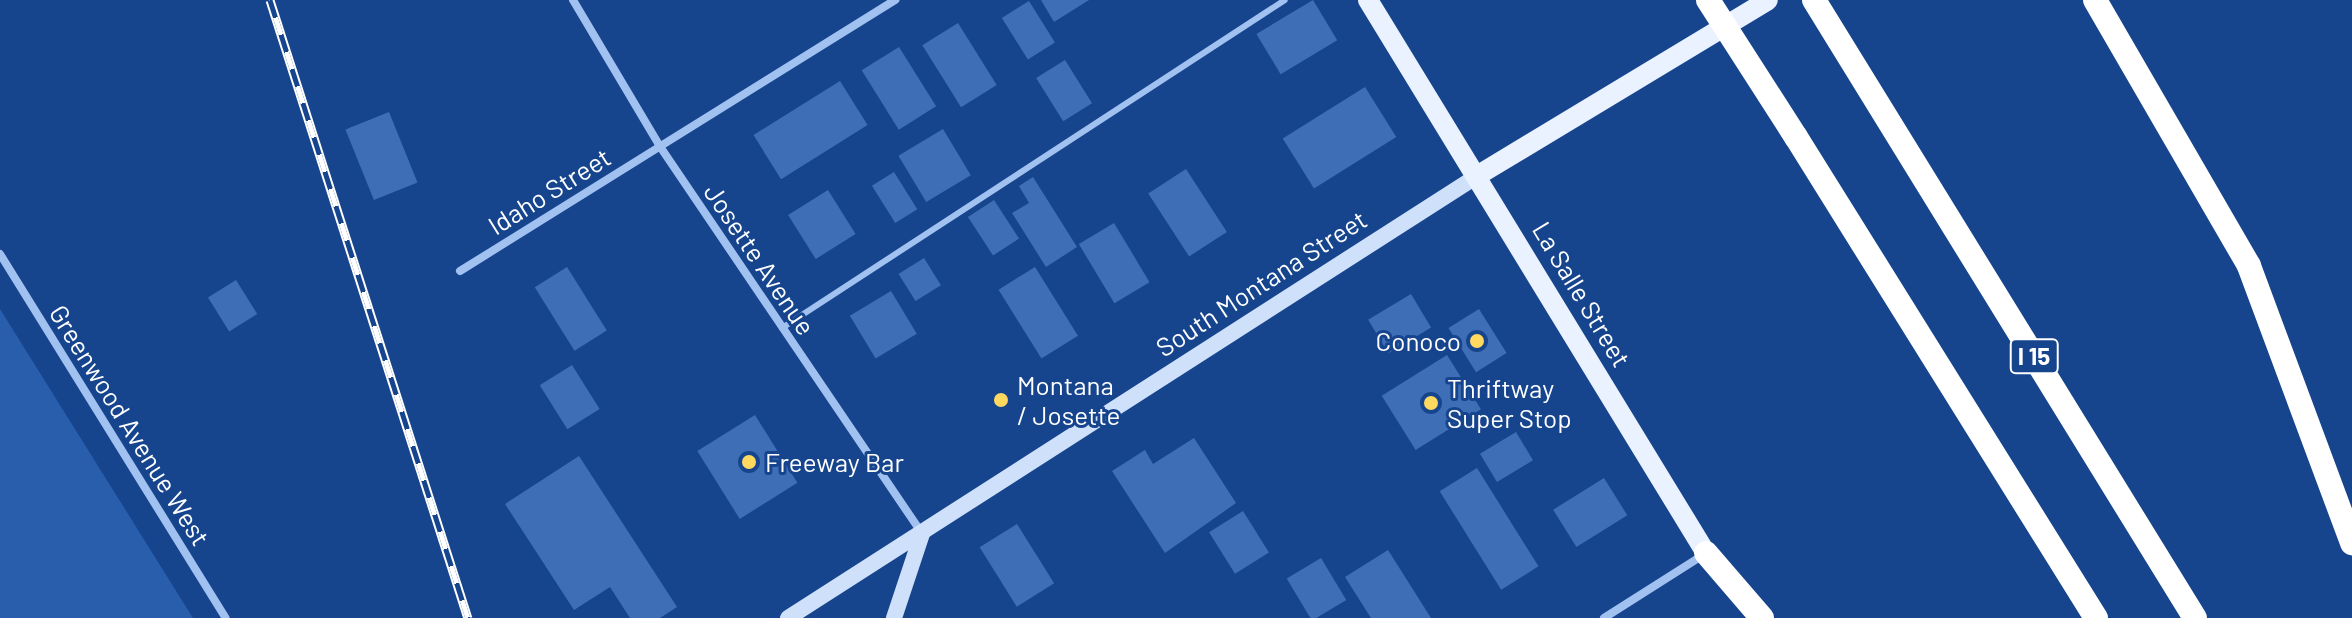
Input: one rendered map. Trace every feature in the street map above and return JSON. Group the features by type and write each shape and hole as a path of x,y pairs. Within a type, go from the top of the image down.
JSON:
{"highway":[{"path":"1708,0 2096,618"},
{"name":"I 15","path":"1814,0 2195,618"},
{"path":"2095,0 2249,266 2352,543"},
{"path":"1706,553 1762,618"}],"main road":[{"name":"La Salle Street","path":"1368,0 1480,174 1706,553"},
{"name":"South Montana Street","path":"788,618 1480,174 1768,0"},
{"path":"894,618 922,534"}],"street":[{"name":"Josette Avenue","path":"573,0 659,145 922,534"},
{"name":"Idaho Street","path":"460,271 895,0"},
{"name":"Greenwood Avenue West","path":"0,254 226,618"},
{"path":"1604,618 1706,553"},
{"name":"La Salle Street","path":"1706,553 1746,618"}],"lane":[{"path":"782,328 1285,0"}],"shaded area":[{"path":"0,309 193,618 0,618"}],"building":[{"path":"1041,0 1089,0 1054,22"},
{"path":"1313,0 1337,40 1281,74 1256,34"},
{"path":"1029,1 1055,43 1028,60 1002,18"},
{"path":"958,23 997,85 961,107 922,45"},
{"path":"899,47 936,106 899,130 862,70"},
{"path":"1065,60 1092,103 1063,121 1036,78"},
{"path":"840,81 868,125 781,179 753,135"},
{"path":"1365,87 1396,137 1314,188 1283,138"},
{"path":"389,112 417,182 374,200 345,130"},
{"path":"943,129 971,175 926,202 898,156"},
{"path":"1186,169 1227,232 1189,256 1148,194"},
{"path":"894,172 917,209 895,223 872,186"},
{"path":"1033,177 1077,247 1046,267 1012,213 1029,203 1019,186"},
{"path":"828,190 856,234 816,259 788,215"},
{"path":"994,200 1019,239 993,255 968,217"},
{"path":"1114,223 1150,282 1114,303 1079,244"},
{"path":"924,258 941,285 916,301 899,274"},
{"path":"567,267 607,331 575,351 535,287"},
{"path":"1035,267 1078,336 1041,358 999,290"},
{"path":"236,280 257,314 229,331 208,297"},
{"path":"891,291 917,334 876,359 850,316"},
{"path":"1411,294 1431,327 1388,353 1368,320"},
{"name":"Conoco","path":"1479,309 1507,353 1476,372 1448,328"},
{"name":"Thriftway Super Stop","path":"1447,355 1481,409 1416,450 1382,396"},
{"path":"572,365 600,409 567,429 540,385"},
{"path":"755,415 797,483 740,519 697,451"},
{"path":"1516,432 1533,460 1497,482 1480,454"},
{"path":"1194,438 1236,503 1165,553 1112,471 1145,450 1153,464"},
{"path":"579,456 677,607 660,618 630,618 610,587 574,610 505,504"},
{"path":"1477,468 1538,566 1501,590 1440,491"},
{"path":"1604,478 1627,515 1576,547 1553,510"},
{"path":"1243,511 1269,553 1235,574 1209,532"},
{"path":"1017,524 1054,583 1017,607 980,547"},
{"path":"1388,550 1431,618 1371,618 1345,577"},
{"path":"1321,558 1346,600 1316,618 1310,618 1287,579"}],"railway":[{"path":"270,0 468,618"}],"place":[{"name":"Conoco","path":"1477,341"},
{"name":"Montana / Josette","path":"1001,400"},
{"name":"Thriftway Super Stop","path":"1431,403"},
{"name":"Freeway Bar","path":"749,462"}]}
